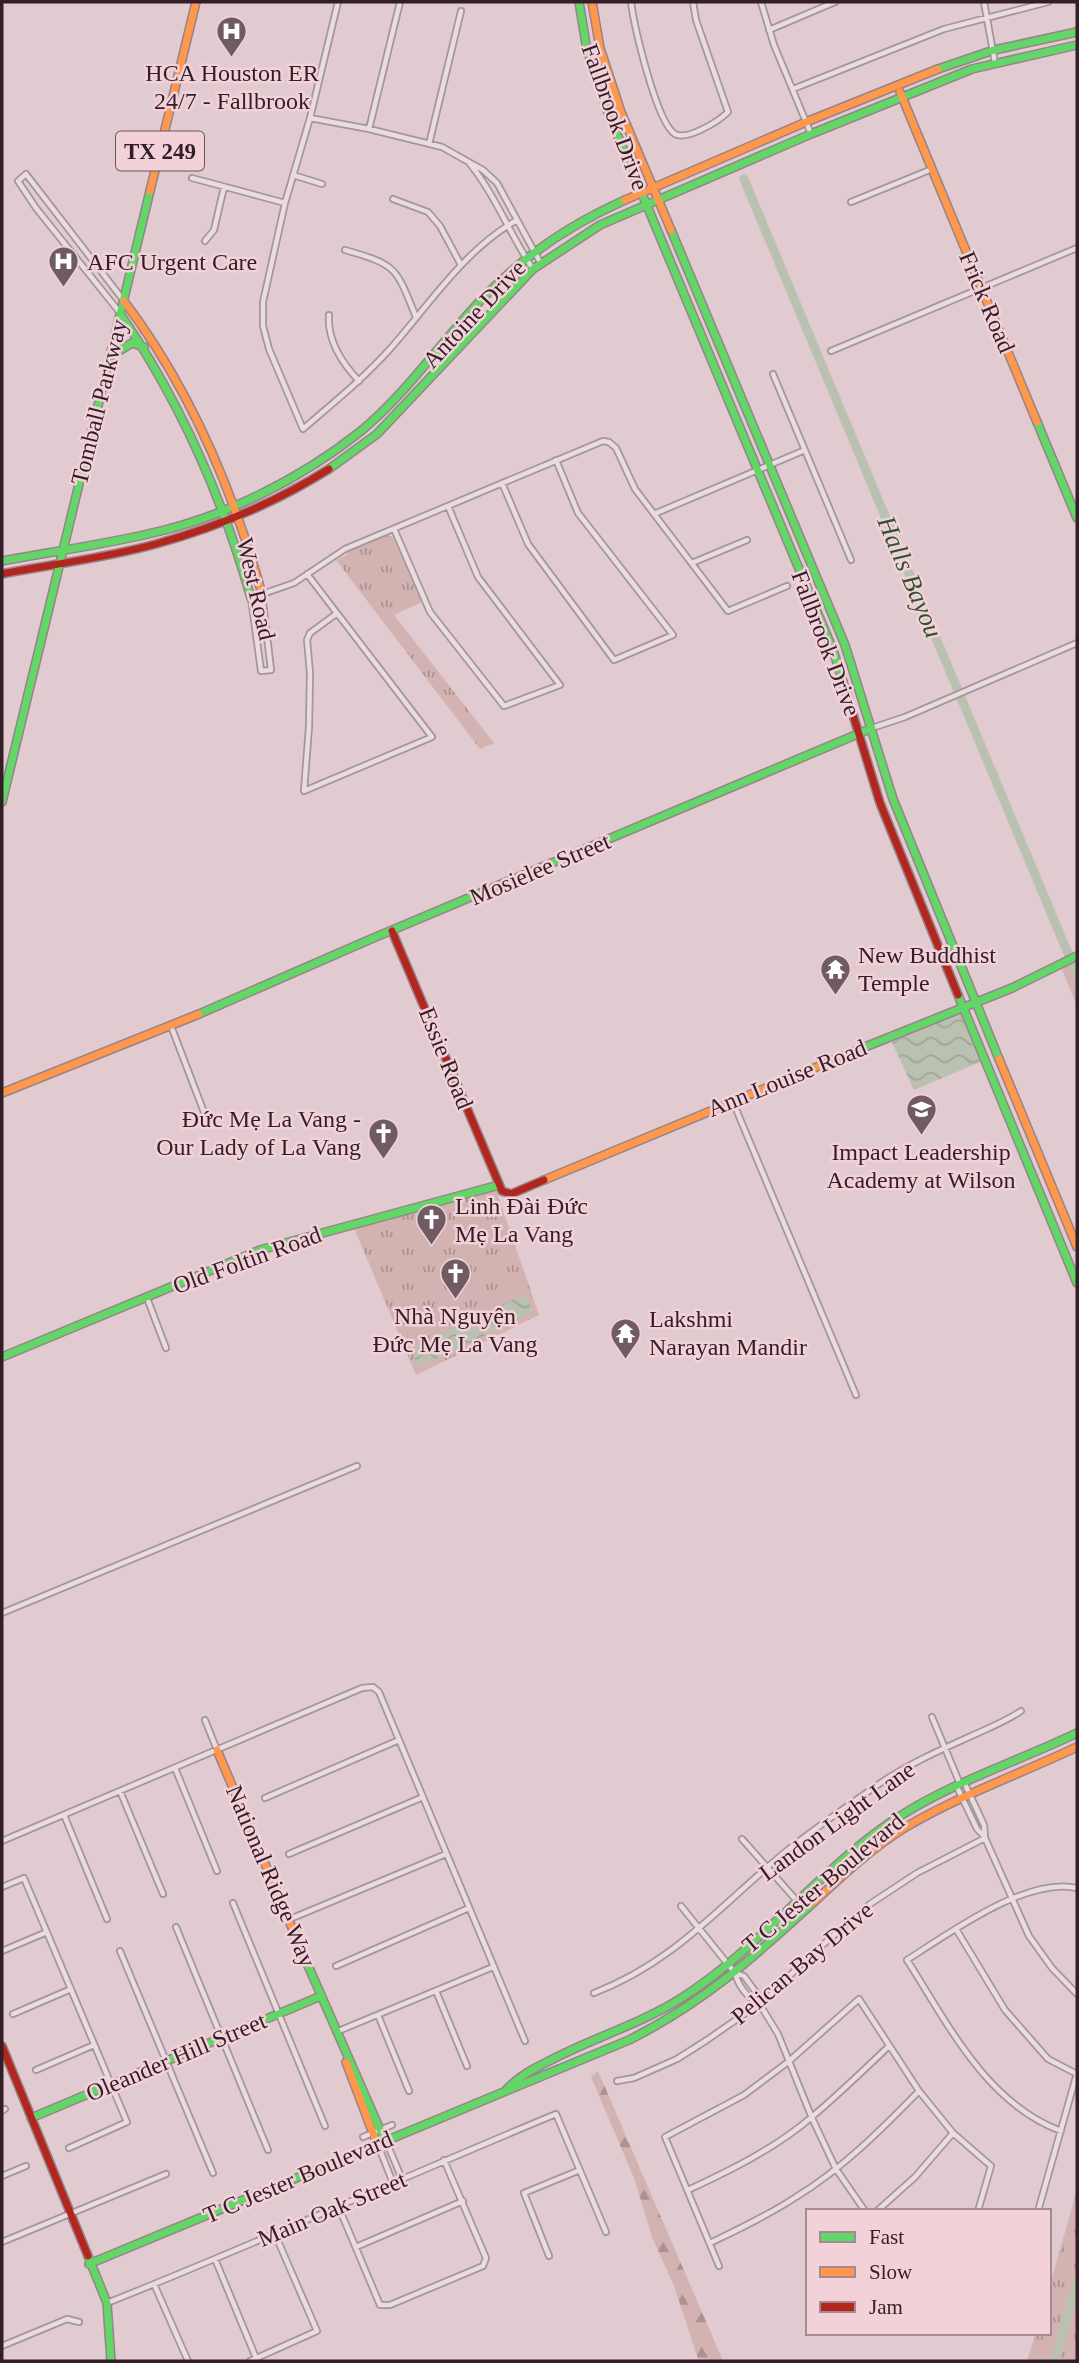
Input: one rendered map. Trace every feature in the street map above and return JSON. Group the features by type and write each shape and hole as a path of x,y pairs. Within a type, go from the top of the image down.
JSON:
{"street":[{"name":"Tomball Parkway","path":"2,802 196,2"},
{"path":"338,2 310,118 292,175 263,302 268,349 303,429 359,381 461,265 517,220"},
{"path":"369,129 400,2"},
{"name":"Fallbrook Drive","path":"579,2 587,50 597,82 833,650 884,814 1077,1283"},
{"name":"Fallbrook Drive","path":"592,2 600,48 610,80 845,645 909,842 1077,1247"},
{"path":"631,2 642,56 660,107 674,133 685,136 719,120 727,112 696,20 694,2"},
{"path":"761,2 769,30 811,134"},
{"path":"769,30 835,2"},
{"path":"984,2 996,63"},
{"path":"793,89 915,39 987,16 1048,2"},
{"path":"429,144 461,11"},
{"name":"Antoine Drive","path":"2,561 150,534 260,495 300,474 342,446 383,411 483,298 534,251 589,216 897,85 994,50 1077,32"},
{"name":"Antoine Drive","path":"2,574 154,545 226,522 281,498 350,456 395,416 455,349 540,262 600,225 811,134 972,69 1077,45"},
{"name":"Frick Road","path":"897,85 1077,518"},
{"path":"310,118 442,147 483,170 497,183 540,262"},
{"path":"469,163 494,198 533,269"},
{"path":"851,202 932,169"},
{"name":"West Road","path":"26,174 124,301 167,360 195,414 233,506 255,566 262,594 271,670 261,671 251,598 222,510 185,419 144,347 36,208 19,181 26,174"},
{"path":"292,175 323,184"},
{"path":"191,178 285,203"},
{"path":"205,241 214,229 225,187"},
{"path":"393,199 428,212 440,226 461,265"},
{"path":"831,351 1077,248"},
{"path":"345,250 380,260 393,268 416,317"},
{"path":"328,315 328,328 340,357 359,381"},
{"path":"696,322 708,318"},
{"path":"445,341 455,349"},
{"path":"110,357 132,343 144,347"},
{"path":"773,374 850,559"},
{"path":"185,419 195,414"},
{"path":"251,598 282,588 334,555 603,441 609,442 615,448 635,489 727,611 787,586"},
{"path":"342,446 350,456"},
{"path":"654,514 805,450"},
{"path":"502,483 528,544 614,660 673,635 578,513 556,460"},
{"path":"394,529 430,612 504,706 560,685 478,577 448,506"},
{"path":"150,534 154,545"},
{"path":"692,563 747,540"},
{"path":"307,574 432,737 304,791 309,727 307,640 312,632 336,614"},
{"name":"Mosielee Street","path":"2,1093 171,1025 1077,643"},
{"name":"Essie Road","path":"393,931 499,1185"},
{"name":"Ann Louise Road","path":"499,1185 502,1191 511,1194 1012,988 1077,956"},
{"path":"171,1025 207,1120"},
{"path":"733,1102 856,1395"},
{"name":"Old Foltin Road","path":"2,1357 260,1250 499,1185"},
{"path":"1042,1196 1054,1192"},
{"path":"146,1297 166,1348"},
{"path":"2,1613 357,1466"},
{"path":"2,1841 362,1688 373,1687 379,1692 525,2041"},
{"name":"Landon Light Lane","path":"594,1993 652,1964 701,1929 789,1850 882,1782 1021,1711"},
{"path":"932,1717 966,1795 977,1829 985,1838 1029,1936 1052,1968 1077,1994"},
{"name":"National Ridge Way","path":"205,1720 336,2032 402,2179"},
{"name":"T C Jester Boulevard","path":"506,2089 514,2080 676,2001 728,1964 797,1901 893,1821 960,1784 1077,1733"},
{"path":"265,1798 399,1740"},
{"name":"T C Jester Boulevard","path":"89,2264 629,2040 679,2014 735,1973 880,1845 921,1818 966,1795 1035,1768 1077,1747"},
{"path":"175,1768 217,1871"},
{"path":"120,1791 163,1894"},
{"path":"289,1854 423,1797"},
{"path":"64,1815 107,1919"},
{"name":"Pelican Bay Drive","path":"617,2081 634,2078 677,2059 776,1991 804,1961 870,1905 917,1873 985,1838"},
{"path":"742,1839 805,1910"},
{"path":"290,1919 446,1853"},
{"path":"2,1887 24,1878 127,2122 69,2148"},
{"path":"1061,2131 1018,2108 986,2077 961,2045 907,1960 981,1913 1013,1898 1048,1889 1077,1888"},
{"path":"233,1903 325,2126"},
{"path":"681,1906 735,1973 744,1976 758,1995 778,2034 836,2169 865,2209"},
{"path":"336,1966 469,1908"},
{"path":"176,1927 268,2150"},
{"path":"956,1928 1004,2010 1048,2059 1077,2073 1039,2209"},
{"path":"2,1951 47,1932"},
{"path":"120,1951 213,2173"},
{"path":"336,2032 493,1967"},
{"path":"13,2014 71,1989"},
{"path":"436,1991 467,2066"},
{"name":"Oleander Hill Street","path":"32,2118 321,1996"},
{"path":"719,2266 665,2137 744,2095 788,2062 859,1999 919,2091 953,2133 991,2166 979,2209"},
{"path":"378,2014 409,2091"},
{"name":"National Ridge Way","path":"336,2032 393,2183"},
{"path":"37,2070 94,2045"},
{"path":"2,2046 107,2303 111,2361"},
{"path":"688,2190 769,2148 812,2118 889,2046"},
{"path":"578,2047 583,2059"},
{"path":"710,2243 797,2197 836,2169 884,2127 919,2091"},
{"name":"Main Oak Street","path":"107,2303 339,2208 444,2160 556,2114 580,2170"},
{"name":"T C Jester Boulevard","path":"363,2137 392,2125"},
{"path":"879,2209 915,2177 953,2133"},
{"path":"339,2208 380,2305 385,2306 486,2263 463,2201 444,2160"},
{"path":"2,2176 26,2166"},
{"path":"549,2256 524,2193 580,2170 606,2232"},
{"path":"2,2242 166,2174"},
{"path":"356,2247 463,2201"},
{"path":"250,2361 317,2331 275,2234"},
{"path":"215,2259 256,2358"},
{"path":"154,2284 188,2361"},
{"path":"2,2346 67,2319 79,2322"}],"green space":[{"path":"388,535 394,538 422,602 394,615 494,743 480,749 336,560 347,555 346,552"},
{"path":"1077,960 1077,1006 1061,967"},
{"path":"496,1190 539,1315 416,1375 354,1228"},
{"path":"598,2071 723,2361 698,2359 674,2286 652,2237 634,2178 591,2077"},
{"path":"1077,2190 1077,2361 1027,2361 1035,2335 1051,2335 1051,2281"}],"water":[{"path":"960,1013 980,1062 914,1090 892,1042"},
{"path":"526,1295 532,1310 529,1314 418,1366 411,1350 416,1346"}],"waterway":[{"name":"Halls Bayou","path":"744,179 1077,975"},
{"name":"Halls Bayou","path":"1055,2361 1077,2282"}],"traffic: fast":[{"path":"579,2 587,50 609,115 833,650 843,682"},
{"path":"938,69 994,50 1077,32"},
{"path":"329,469 377,434 533,269 600,225 811,134 972,69 1077,45"},
{"path":"2,802 150,191"},
{"path":"2,561 112,542 176,527 233,507 313,465 338,449 378,416 409,384 467,315 514,269 549,242 625,200"},
{"path":"671,230 845,645 893,799 999,1059"},
{"path":"121,315 163,382 198,451 227,523 251,598"},
{"path":"111,356 132,343 144,347"},
{"path":"1037,422 1077,518"},
{"path":"199,1014 872,728"},
{"path":"860,1049 1012,988 1077,956"},
{"path":"958,995 1077,1283"},
{"path":"2,1357 260,1250 499,1185"},
{"path":"507,2089 539,2066 680,1999 735,1958 863,1843 913,1808 1077,1733"},
{"path":"89,2264 629,2040 681,2011 727,1978 814,1902"},
{"path":"303,1954 385,2141"},
{"path":"31,2118 321,1996"},
{"path":"88,2256 107,2303 111,2361"}],"traffic: slow":[{"path":"150,191 196,2"},
{"path":"592,2 600,48 621,112 671,230"},
{"path":"625,200 938,69"},
{"path":"900,92 1037,422"},
{"path":"124,301 169,368 189,404 223,478 262,594"},
{"path":"2,1093 199,1014"},
{"path":"544,1180 860,1049"},
{"path":"999,1059 1077,1247"},
{"path":"814,1902 870,1852 906,1827 969,1795 1077,1747"},
{"path":"217,1750 303,1954"},
{"path":"346,2062 377,2144"}],"traffic: jam":[{"path":"2,574 118,553 179,537 267,503 329,469"},
{"path":"843,682 880,803 958,995"},
{"path":"392,931 502,1191 511,1194 544,1180"},
{"path":"2,2046 88,2256"}],"place":[{"name":"HCA Houston ER 24/7 - Fallbrook","path":"232,58"},
{"name":"AFC Urgent Care","path":"64,289"},
{"name":"New Buddhist Temple","path":"835,996"},
{"name":"Impact Leadership Academy at Wilson","path":"921,1137"},
{"name":"Đức Mẹ La Vang - Our Lady of La Vang","path":"384,1160"},
{"name":"Linh Đài Đức Mẹ La Vang","path":"432,1247"},
{"name":"Nhà Nguyện Đức Mẹ La Vang","path":"455,1301"},
{"name":"Lakshmi Narayan Mandir","path":"626,1360"}]}
